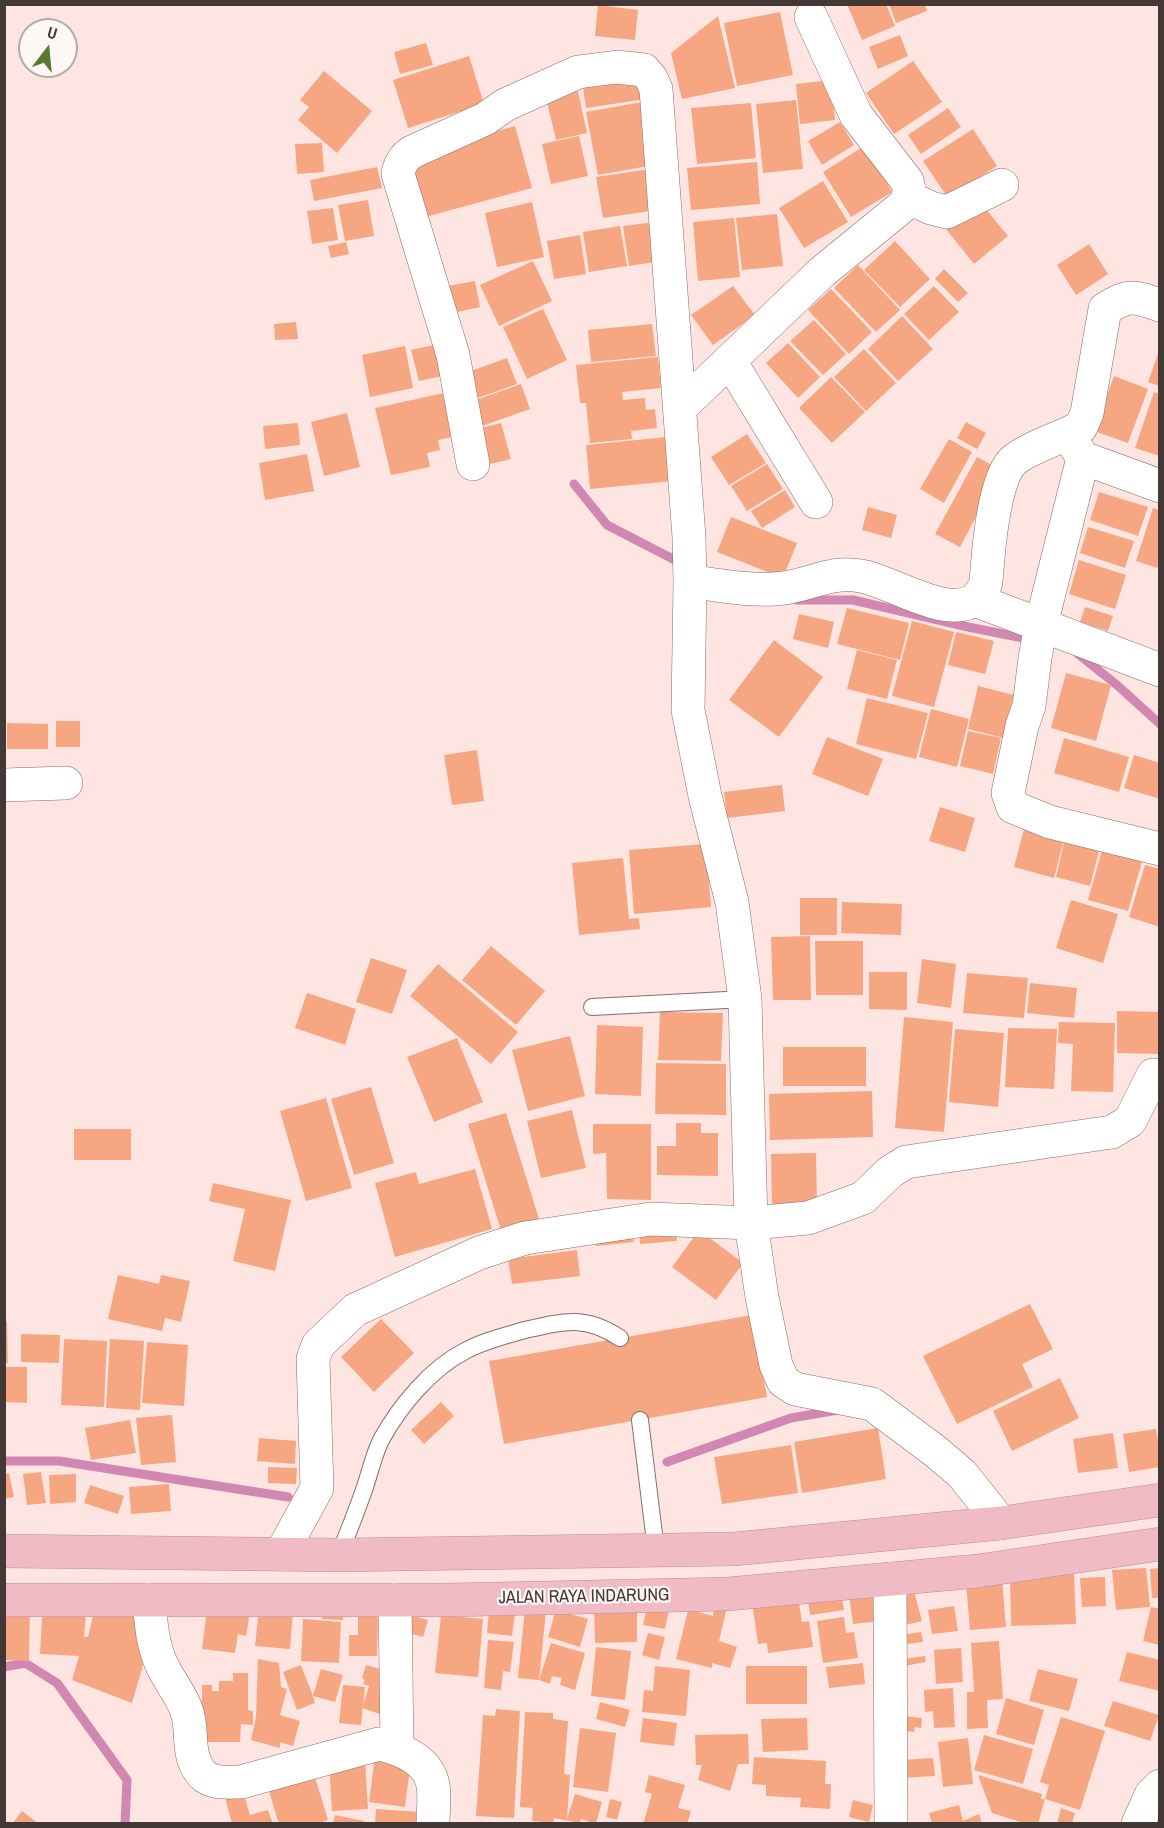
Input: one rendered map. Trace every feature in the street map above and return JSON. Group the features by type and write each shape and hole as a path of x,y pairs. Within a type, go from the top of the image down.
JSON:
{"highway":[{"path":"4,1551 339,1555 734,1549 1001,1522 1160,1500"},
{"name":"JALAN RAYA INDARUNG","path":"4,1600 394,1600 728,1594 978,1571 1160,1544"}],"street":[{"path":"680,408 822,272 904,205 909,198 910,191 907,181 856,115 811,17"},
{"path":"473,464 453,356 399,174 400,165 412,152 485,119 505,105 578,72 617,67 644,70 656,89 680,408 690,581 688,710 705,796 732,902 745,999 751,1222 762,1297 776,1365 783,1381 795,1389 872,1404 962,1474 1001,1522"},
{"path":"909,198 946,212 1002,184"},
{"path":"1160,305 1144,299 1124,297 1105,309 1087,413 1075,446 1039,639 1029,706 1022,726 1008,793 1013,807 1050,822 1160,849"},
{"path":"730,361 816,502"},
{"path":"690,581 761,588 790,587 836,574 862,576 931,601 958,605 975,600 984,587 1001,484 1012,462 1028,452 1075,446 1160,486"},
{"path":"975,600 1039,639 1160,670"},
{"path":"4,785 66,783"},
{"path":"281,1554 317,1488 313,1359 318,1345 355,1310 480,1253 525,1238 651,1219 751,1222 808,1218 863,1198 890,1172 906,1162 1112,1132 1130,1121 1153,1075"},
{"path":"890,1579 891,1824"},
{"path":"150,1600 152,1634 161,1664 188,1712 190,1742 198,1770 207,1778 218,1782 241,1782 379,1744 397,1748 415,1757 425,1768 433,1784 433,1824"},
{"path":"394,1600 397,1748"},
{"path":"1138,1824 1151,1795 1160,1786"}],"lane":[{"path":"592,1007 745,999"},
{"path":"339,1555 381,1441 406,1402 428,1377 463,1351 529,1329 581,1321 603,1327 620,1338"},
{"path":"640,1420 656,1550"}],"building":[{"path":"847,4 886,4 895,26 862,40"},
{"path":"889,4 925,4 927,11 896,23"},
{"path":"598,5 638,10 635,40 595,36"},
{"path":"780,12 793,75 737,86 724,23"},
{"path":"718,16 735,88 682,99 671,53"},
{"path":"900,35 908,56 878,69 869,47"},
{"path":"426,43 433,65 400,74 394,52"},
{"path":"469,56 484,104 408,128 393,80"},
{"path":"913,61 942,102 894,134 866,93"},
{"path":"324,71 372,111 337,153 298,120 309,107 300,100"},
{"path":"642,72 646,99 586,108 582,81"},
{"path":"832,80 835,120 800,124 796,84"},
{"path":"577,87 587,133 556,140 545,94"},
{"path":"796,100 803,169 763,173 756,104"},
{"path":"642,102 654,165 598,175 586,112"},
{"path":"751,103 756,158 697,164 691,108"},
{"path":"948,108 961,127 921,154 908,135"},
{"path":"840,122 854,145 822,165 808,141"},
{"path":"515,126 532,188 425,217 410,159 450,144"},
{"path":"973,129 997,166 948,198 923,161"},
{"path":"579,136 588,176 551,184 542,144"},
{"path":"322,143 324,172 297,174 295,144"},
{"path":"864,146 892,192 851,217 823,172"},
{"path":"757,162 760,204 691,210 687,168"},
{"path":"377,167 382,188 314,201 310,180"},
{"path":"650,169 657,210 603,218 596,177"},
{"path":"823,181 848,222 804,248 779,208"},
{"path":"368,200 374,236 345,241 338,205"},
{"path":"532,202 544,257 497,267 485,213"},
{"path":"980,202 1008,236 974,264 946,229"},
{"path":"333,208 338,240 312,244 307,211"},
{"path":"777,214 783,266 742,270 736,218"},
{"path":"734,218 740,277 698,281 693,222"},
{"path":"655,222 661,261 629,266 623,226"},
{"path":"620,226 627,266 589,272 583,232"},
{"path":"580,235 586,274 554,279 547,241"},
{"path":"895,241 930,279 900,307 864,270"},
{"path":"346,242 349,254 331,258 328,246"},
{"path":"1089,244 1108,274 1076,295 1057,265"},
{"path":"533,261 552,301 499,326 480,285"},
{"path":"858,265 900,310 876,332 834,288"},
{"path":"944,269 968,293 958,302 935,279"},
{"path":"475,281 480,307 453,313 447,286"},
{"path":"733,286 755,315 713,345 691,315"},
{"path":"934,286 959,312 929,340 904,314"},
{"path":"831,289 872,332 849,354 808,310"},
{"path":"543,309 567,360 527,379 503,327"},
{"path":"902,316 933,349 898,381 868,349"},
{"path":"814,320 846,354 823,375 790,341"},
{"path":"296,322 298,339 275,340 274,324"},
{"path":"652,324 656,356 591,362 588,330"},
{"path":"443,343 451,374 419,381 411,350"},
{"path":"788,343 820,377 798,398 766,363"},
{"path":"405,346 413,388 370,397 362,355"},
{"path":"864,349 896,383 866,411 834,377"},
{"path":"1160,351 1160,386 1148,382"},
{"path":"658,357 661,388 622,392 623,400 645,398 646,410 655,409 657,428 631,431 632,439 590,443 586,403 580,403 576,365"},
{"path":"507,358 517,384 475,399 465,373"},
{"path":"1114,376 1148,389 1128,443 1094,431"},
{"path":"831,377 865,412 832,443 799,408"},
{"path":"521,384 530,409 482,426 473,401"},
{"path":"1154,392 1160,394 1160,456 1135,448"},
{"path":"444,393 453,437 438,440 440,450 427,453 430,467 391,475 375,408"},
{"path":"347,413 360,467 324,476 311,422"},
{"path":"966,422 986,433 977,449 957,438"},
{"path":"298,423 300,445 265,449 263,426"},
{"path":"501,423 511,459 486,465 477,429"},
{"path":"747,434 766,463 729,485 711,457"},
{"path":"667,437 672,481 590,489 586,445"},
{"path":"949,439 972,452 944,503 920,489"},
{"path":"307,454 314,491 265,500 259,463"},
{"path":"977,457 1001,470 960,547 935,534"},
{"path":"767,464 783,489 747,511 731,486"},
{"path":"785,490 795,507 762,528 751,511"},
{"path":"1099,492 1148,507 1138,536 1090,520"},
{"path":"868,507 897,515 891,538 862,530"},
{"path":"1153,508 1160,510 1160,562 1157,568 1136,561"},
{"path":"731,517 797,543 783,578 717,552"},
{"path":"1088,527 1134,541 1125,568 1080,553"},
{"path":"1079,560 1126,575 1115,609 1069,594"},
{"path":"1085,607 1113,616 1108,631 1080,622"},
{"path":"847,608 909,623 900,660 837,644"},
{"path":"799,614 834,622 828,648 793,639"},
{"path":"912,621 954,632 934,707 892,696"},
{"path":"956,632 994,641 985,674 948,665"},
{"path":"774,640 823,677 779,737 729,700"},
{"path":"857,650 897,660 887,699 847,689"},
{"path":"1066,673 1111,685 1096,741 1051,728"},
{"path":"978,686 1014,695 1004,738 968,729"},
{"path":"867,698 928,713 916,759 856,744"},
{"path":"931,709 969,719 957,767 919,757"},
{"path":"56,721 80,721 80,747 56,747"},
{"path":"7,723 48,724 48,749 7,749"},
{"path":"968,731 1001,738 993,774 960,766"},
{"path":"827,737 883,759 868,796 812,774"},
{"path":"1064,738 1129,757 1119,792 1054,773"},
{"path":"477,750 484,801 452,805 444,755"},
{"path":"1134,755 1160,763 1160,799 1124,788"},
{"path":"782,785 785,811 727,818 724,792"},
{"path":"940,807 975,818 965,852 929,841"},
{"path":"1024,829 1064,839 1054,878 1014,867"},
{"path":"1065,838 1100,847 1090,886 1056,877"},
{"path":"706,844 711,907 634,914 629,850"},
{"path":"1103,847 1143,858 1128,911 1088,900"},
{"path":"623,858 629,919 639,918 640,929 579,935 572,863"},
{"path":"1145,865 1160,869 1160,927 1129,917"},
{"path":"800,898 837,898 837,935 800,935"},
{"path":"1071,900 1118,914 1103,963 1056,948"},
{"path":"842,902 902,904 901,935 841,933"},
{"path":"810,936 811,1000 773,1000 771,937"},
{"path":"815,941 863,941 863,995 816,995"},
{"path":"491,946 545,991 516,1025 462,980"},
{"path":"371,958 407,970 392,1014 356,1002"},
{"path":"922,959 956,964 951,1008 917,1003"},
{"path":"438,964 518,1032 491,1064 410,996"},
{"path":"869,972 907,972 907,1010 869,1009"},
{"path":"967,973 1028,978 1024,1018 963,1013"},
{"path":"1030,983 1077,988 1074,1018 1027,1013"},
{"path":"307,993 356,1009 345,1045 295,1028"},
{"path":"1117,1011 1160,1012 1160,1054 1117,1053"},
{"path":"660,1012 723,1013 721,1061 658,1060"},
{"path":"904,1017 953,1022 944,1132 895,1128"},
{"path":"1059,1022 1115,1023 1113,1092 1071,1091 1073,1044 1058,1043"},
{"path":"597,1025 643,1027 641,1096 595,1094"},
{"path":"1008,1028 1057,1029 1054,1089 1005,1087"},
{"path":"955,1029 1004,1033 998,1107 949,1102"},
{"path":"570,1036 585,1096 528,1111 512,1050"},
{"path":"457,1038 483,1102 434,1122 407,1057"},
{"path":"783,1047 866,1047 866,1086 783,1086"},
{"path":"656,1063 726,1064 726,1115 655,1114"},
{"path":"371,1087 394,1163 354,1175 331,1099"},
{"path":"872,1091 873,1137 770,1140 769,1094"},
{"path":"326,1098 352,1188 306,1201 280,1111"},
{"path":"572,1110 586,1168 541,1178 527,1121"},
{"path":"506,1113 540,1222 502,1234 468,1124"},
{"path":"676,1123 701,1123 701,1133 718,1133 718,1176 657,1175 657,1146 676,1146"},
{"path":"593,1124 651,1124 651,1200 607,1199 606,1153 593,1154"},
{"path":"74,1129 131,1129 131,1160 74,1160"},
{"path":"816,1153 817,1204 772,1205 771,1154"},
{"path":"475,1169 492,1229 395,1257 375,1183 416,1172 419,1184"},
{"path":"213,1183 291,1200 275,1271 233,1261 245,1209 209,1201"},
{"path":"676,1225 677,1241 640,1244 639,1228"},
{"path":"632,1229 634,1242 596,1246 594,1233"},
{"path":"699,1230 743,1263 716,1300 672,1267"},
{"path":"577,1250 580,1276 512,1284 508,1259"},
{"path":"118,1275 159,1284 161,1275 190,1281 181,1322 165,1318 162,1331 108,1319"},
{"path":"1030,1304 1053,1349 1022,1364 1033,1387 957,1424 923,1356"},
{"path":"752,1315 767,1397 504,1444 489,1361"},
{"path":"381,1319 414,1353 374,1392 341,1357"},
{"path":"4,1322 7,1322 8,1363 4,1363"},
{"path":"21,1334 60,1335 59,1363 21,1362"},
{"path":"64,1339 107,1341 104,1407 61,1405"},
{"path":"110,1339 144,1341 140,1410 106,1408"},
{"path":"147,1342 188,1345 184,1406 142,1403"},
{"path":"4,1367 27,1367 27,1403 4,1402"},
{"path":"1060,1378 1079,1418 1012,1451 993,1411"},
{"path":"441,1402 454,1416 424,1444 411,1430"},
{"path":"172,1415 176,1462 141,1465 136,1418"},
{"path":"130,1420 136,1453 91,1460 85,1428"},
{"path":"878,1428 886,1479 802,1493 794,1442"},
{"path":"1156,1429 1160,1467 1129,1472 1123,1434"},
{"path":"1113,1433 1118,1468 1078,1473 1073,1439"},
{"path":"259,1438 296,1441 295,1464 257,1461"},
{"path":"791,1445 798,1493 722,1504 714,1457"},
{"path":"268,1467 297,1468 296,1484 268,1483"},
{"path":"41,1472 46,1503 27,1505 23,1474"},
{"path":"9,1473 14,1497 4,1499 4,1474"},
{"path":"76,1474 76,1502 50,1504 49,1475"},
{"path":"169,1484 171,1511 131,1514 129,1487"},
{"path":"90,1485 124,1496 118,1514 84,1503"},
{"path":"1146,1568 1150,1607 1116,1610 1112,1570"},
{"path":"1160,1568 1160,1598 1152,1598 1150,1569"},
{"path":"1074,1574 1076,1624 1011,1626 1010,1576"},
{"path":"1105,1577 1106,1606 1082,1607 1080,1578"},
{"path":"1002,1579 1006,1627 970,1630 966,1583"},
{"path":"840,1587 844,1610 810,1615 807,1593"},
{"path":"914,1591 922,1621 901,1626 893,1596"},
{"path":"877,1592 880,1621 853,1624 849,1595"},
{"path":"798,1596 802,1622 809,1621 813,1647 768,1653 767,1643 758,1644 752,1602"},
{"path":"208,1601 251,1606 246,1636 238,1634 235,1653 202,1649"},
{"path":"43,1602 87,1604 84,1637 88,1637 94,1611 139,1613 149,1644 132,1703 72,1680 79,1656 40,1654"},
{"path":"690,1602 700,1605 698,1612 713,1616 714,1608 726,1611 719,1641 737,1647 730,1668 712,1663 712,1668 676,1659"},
{"path":"4,1604 30,1605 29,1661 4,1660"},
{"path":"322,1605 343,1606 343,1620 322,1619"},
{"path":"647,1606 669,1610 665,1629 643,1625"},
{"path":"954,1606 958,1631 932,1634 928,1610"},
{"path":"637,1607 637,1642 595,1643 594,1608"},
{"path":"1151,1607 1160,1609 1160,1645 1143,1641"},
{"path":"259,1608 293,1611 290,1649 255,1646"},
{"path":"525,1609 546,1611 539,1680 518,1678"},
{"path":"358,1610 378,1610 377,1656 349,1656 349,1635 358,1635"},
{"path":"556,1610 588,1619 580,1647 548,1637"},
{"path":"489,1611 515,1614 512,1636 487,1633"},
{"path":"407,1614 428,1620 423,1637 401,1631"},
{"path":"441,1615 483,1619 478,1677 435,1673"},
{"path":"844,1617 846,1633 854,1632 858,1658 823,1663 817,1621"},
{"path":"303,1619 341,1622 339,1663 301,1661"},
{"path":"921,1632 923,1642 898,1645 896,1636"},
{"path":"648,1633 665,1637 659,1660 642,1655"},
{"path":"488,1640 514,1642 510,1672 503,1671 501,1690 484,1688"},
{"path":"999,1641 1003,1699 987,1700 988,1728 967,1729 967,1692 974,1692 971,1643"},
{"path":"551,1643 585,1653 575,1690 560,1685 562,1678 552,1676 550,1684 539,1680"},
{"path":"596,1647 631,1651 625,1700 591,1696"},
{"path":"961,1648 963,1682 936,1684 934,1650"},
{"path":"1127,1652 1160,1660 1160,1691 1119,1681"},
{"path":"925,1656 926,1662 904,1666 903,1659"},
{"path":"258,1659 279,1663 281,1687 287,1689 280,1715 300,1721 293,1746 280,1742 280,1748 251,1740 256,1717"},
{"path":"863,1663 865,1684 829,1688 826,1667"},
{"path":"301,1665 315,1703 297,1710 283,1672"},
{"path":"366,1665 387,1671 383,1715 362,1708 369,1686 363,1684 365,1680 362,1678"},
{"path":"655,1666 690,1670 686,1716 642,1712 644,1690 653,1691"},
{"path":"746,1666 807,1666 807,1704 746,1704"},
{"path":"321,1669 343,1675 335,1702 313,1696"},
{"path":"1038,1669 1078,1679 1069,1711 1029,1701"},
{"path":"233,1673 248,1673 248,1710 253,1711 253,1725 241,1724 240,1742 202,1742 202,1685 212,1685 212,1691 219,1691 219,1681 233,1681"},
{"path":"343,1685 365,1687 361,1725 339,1723"},
{"path":"953,1688 955,1727 934,1728 933,1711 925,1712 924,1690"},
{"path":"1006,1698 1044,1710 1034,1745 996,1734"},
{"path":"1113,1701 1159,1715 1150,1741 1104,1726"},
{"path":"600,1702 630,1710 625,1727 596,1719"},
{"path":"496,1709 520,1711 514,1818 476,1816 483,1715 495,1716"},
{"path":"525,1712 553,1713 553,1719 568,1721 564,1774 570,1775 567,1819 575,1794 602,1802 596,1824 581,1819 580,1823 554,1818 553,1823 532,1821 533,1808 520,1807"},
{"path":"897,1715 922,1718 921,1728 915,1727 914,1732 895,1730"},
{"path":"1061,1717 1105,1731 1080,1810 1045,1799 1049,1785 1040,1782"},
{"path":"643,1718 677,1723 674,1746 640,1742"},
{"path":"807,1718 808,1750 763,1752 761,1719"},
{"path":"580,1728 616,1733 608,1792 573,1787"},
{"path":"748,1734 749,1764 738,1764 730,1791 698,1780 702,1765 696,1765 695,1735"},
{"path":"984,1735 1033,1749 1023,1784 974,1770"},
{"path":"968,1738 973,1784 943,1787 938,1742"},
{"path":"375,1756 411,1760 405,1807 369,1802"},
{"path":"754,1757 826,1761 825,1784 831,1784 830,1809 800,1807 801,1798 766,1796 766,1785 752,1784"},
{"path":"933,1758 935,1776 902,1778 901,1760"},
{"path":"365,1760 368,1809 332,1811 329,1762"},
{"path":"312,1767 328,1820 316,1824 279,1824 266,1781"},
{"path":"649,1775 685,1785 678,1808 691,1811 687,1824 643,1824 652,1794 645,1792"},
{"path":"978,1775 1042,1794 1041,1799 1045,1799 1038,1824 1027,1824 992,1813"},
{"path":"241,1785 250,1815 268,1810 273,1824 232,1824 223,1790"},
{"path":"610,1799 622,1802 617,1820 606,1817"},
{"path":"853,1800 873,1805 869,1822 849,1817"},
{"path":"959,1805 963,1821 979,1814 982,1824 932,1824 929,1813"},
{"path":"1061,1808 1075,1813 1072,1824 1057,1824"},
{"path":"376,1809 421,1812 420,1824 375,1824"},
{"path":"22,1811 39,1824 12,1824"},
{"path":"335,1815 364,1821 364,1824 333,1824"}],"waterway":[{"path":"574,484 607,525 673,559"},
{"path":"797,600 853,600 1033,640"},
{"path":"1078,654 1160,724"},
{"path":"667,1462 791,1418 838,1410"},
{"path":"4,1461 59,1461 288,1497"},
{"path":"4,1667 25,1663 57,1683 127,1780 125,1824"}]}
